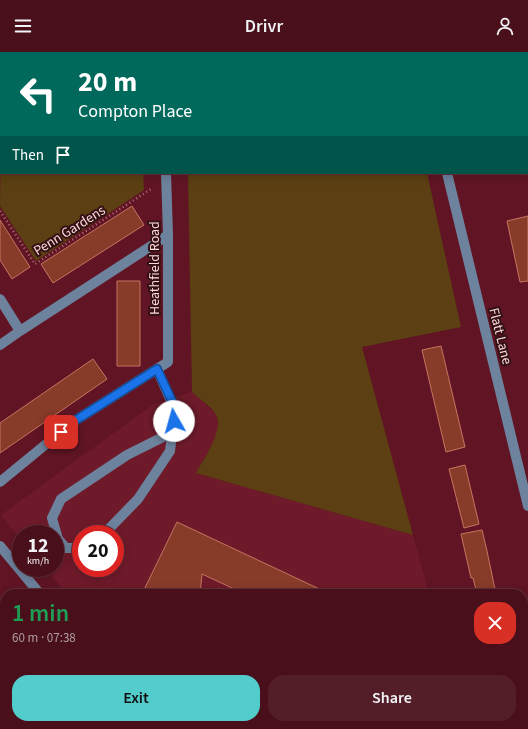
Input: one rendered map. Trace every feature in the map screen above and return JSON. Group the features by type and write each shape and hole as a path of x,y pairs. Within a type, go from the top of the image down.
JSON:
{"street":[{"name":"Flatt Lane","path":"447,174 528,506"},
{"name":"Heathfield Road","path":"157,369 168,362 168,235 166,176"},
{"path":"0,345 168,235"},
{"path":"0,299 20,331"},
{"path":"0,482 73,422 157,369 176,410 170,452 138,499 113,525"},
{"path":"72,548 66,548 58,539 52,518 61,499 127,455 173,432"},
{"path":"0,546 36,589"}],"path":[{"name":"Penn Gardens","path":"0,212 35,264 166,176"}],"shaded area":[{"path":"0,174 143,174 144,190 36,261 0,206"},
{"path":"188,174 427,174 461,327 362,347 413,535 196,473 216,435 218,419 213,410 192,392"},
{"path":"192,392 216,414 219,430 196,473 413,535 428,589 63,589 53,577 64,577 64,525 12,525 12,528 1,515 154,404"}],"building":[{"path":"132,206 144,225 53,283 41,264"},
{"path":"528,216 528,281 520,282 507,221"},
{"path":"0,220 30,267 12,279 0,260"},
{"path":"117,281 140,281 140,366 117,366"},
{"path":"441,346 465,447 446,452 422,350"},
{"path":"93,359 107,379 0,453 0,423"},
{"path":"465,465 479,524 464,528 449,469"},
{"path":"177,522 319,589 234,589 202,574 200,589 144,589"},
{"path":"482,530 495,589 476,589 473,578 471,578 461,534"}],"route":[{"path":"61,432 73,422 157,369 176,410 174,421"}]}
